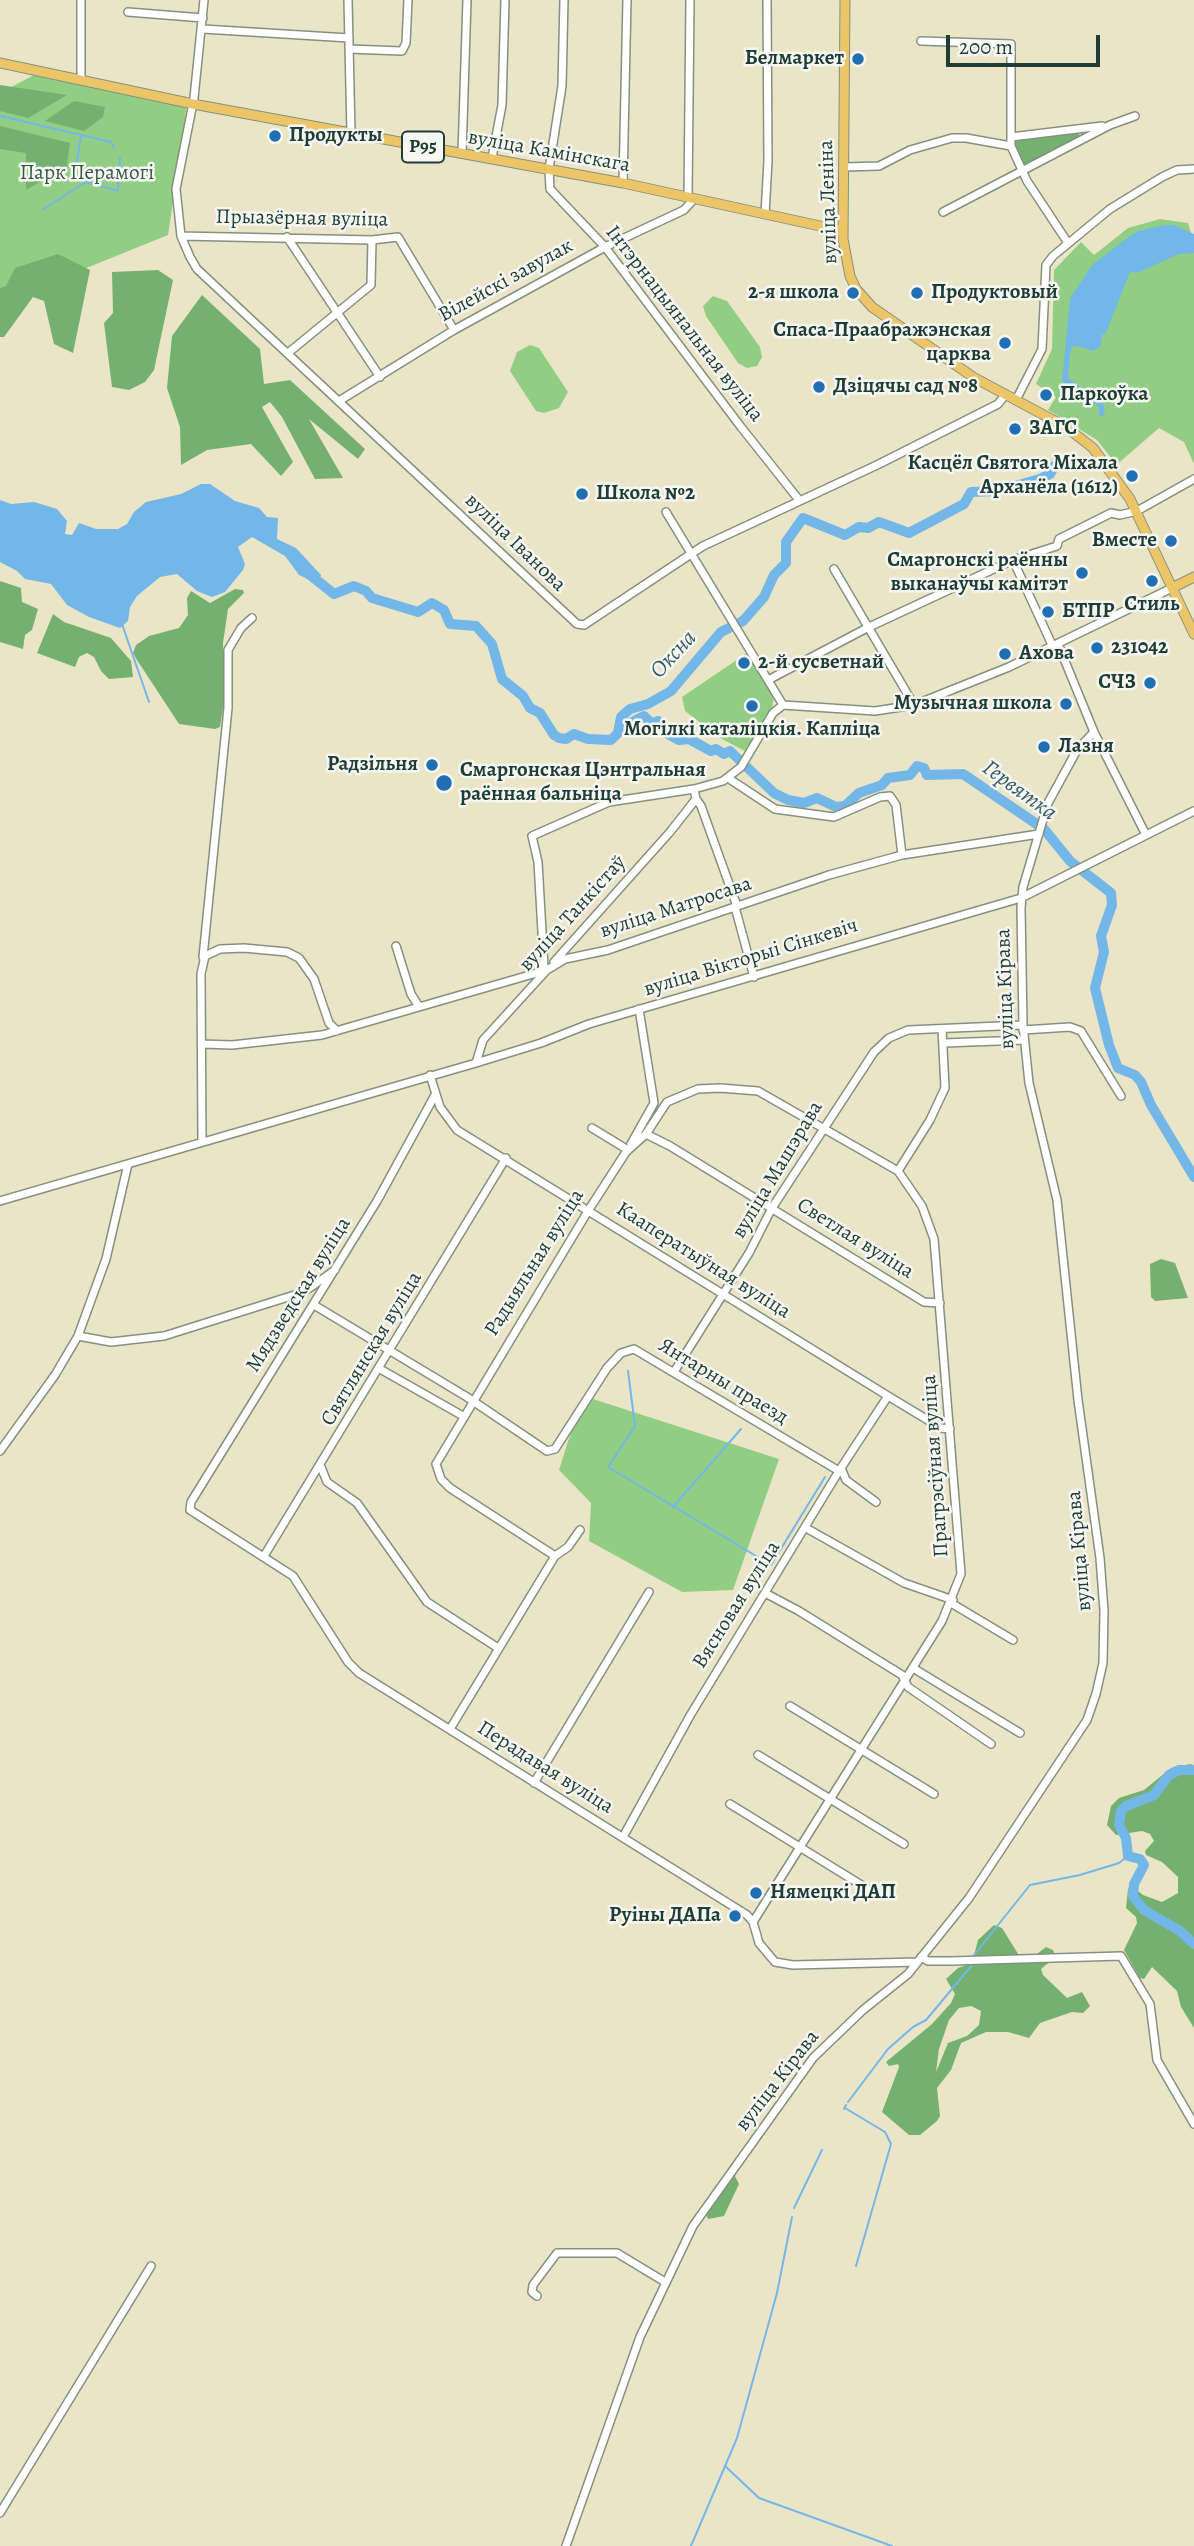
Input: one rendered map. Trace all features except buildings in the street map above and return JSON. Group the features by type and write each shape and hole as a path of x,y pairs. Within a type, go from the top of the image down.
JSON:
{"main road":[{"name":"вуліца Леніна","path":"845,0 843,230 849,276 866,301 973,377 1073,432 1086,442 1105,463 1137,511 1194,634"},
{"name":"вуліца Камінскага","path":"0,63 193,104 623,183 843,230"},
{"path":"1172,588 1194,577"}],"street":[{"path":"81,0 81,80"},
{"name":"вуліца Іванова","path":"204,0 193,104 176,189 181,236 197,269 577,624 584,625 694,553 998,404 1006,395"},
{"path":"348,0 351,133"},
{"path":"349,49 402,51 406,43 408,0"},
{"path":"462,154 467,0"},
{"path":"492,158 502,105 505,0"},
{"path":"548,169 562,86 564,0"},
{"path":"623,183 627,0"},
{"path":"690,0 691,199"},
{"path":"765,215 768,161 767,0"},
{"path":"128,12 203,18"},
{"path":"203,29 349,38"},
{"path":"921,41 1011,44 1011,142 1022,170 1068,243"},
{"path":"943,212 1110,125 1135,116"},
{"path":"845,166 879,166 910,150 953,138 1011,142 1110,125"},
{"name":"Інтэрнацыянальная вуліца","path":"548,169 550,189 605,247 741,428 799,500"},
{"path":"1016,400 1042,349 1046,265 1110,209 1161,177 1177,170 1194,169"},
{"name":"Вілейскі завулак","path":"339,401 454,330 605,247 684,210 691,199"},
{"name":"Прыазёрная вуліца","path":"181,236 372,240 395,237 400,239 454,330"},
{"path":"287,237 380,377"},
{"path":"288,353 371,285 372,240"},
{"path":"769,679 867,628 1013,560 1057,546 1059,539 1111,513 1120,515 1137,511 1194,479"},
{"path":"666,512 694,553 783,705"},
{"path":"1013,560 1146,835"},
{"path":"834,569 914,705"},
{"path":"547,970 544,967 538,862 533,836 609,802 694,789 728,778 741,767 773,713 783,705 875,711 914,705 1056,646 1172,588"},
{"path":"202,1141 206,956 228,708 228,650 252,618"},
{"name":"вуліца Кірава","path":"566,2546 640,2337 681,2247 813,2058 863,2010 901,1981 986,1874 1087,1720 1102,1663 1100,1558 1078,1400 1057,1200 1032,1102 1024,1040 1021,898 1048,803 1077,750 1094,732"},
{"path":"728,778 775,809 834,817 880,797 891,796 896,805 902,855"},
{"path":"694,789 736,907 754,977"},
{"name":"вуліца Танкістаў","path":"476,1063 483,1040 618,893 696,799"},
{"name":"вуліца Вікторыі Сінкевіч","path":"0,1201 476,1063 639,1009 1021,898 1194,811"},
{"name":"вуліца Матросава","path":"203,1044 263,1042 337,1031 418,1004 547,970 565,959 608,950 902,855 1040,833"},
{"path":"396,946 411,994 418,1004"},
{"path":"206,956 230,948 257,948 299,958 314,979 329,1023 337,1031"},
{"path":"592,1128 628,1150 654,1103 639,1009"},
{"name":"вуліца Машэрава","path":"674,1372 724,1294 772,1208 864,1063 884,1042 908,1030 1070,1027 1081,1031 1121,1096"},
{"path":"898,1171 941,1098 946,1082 942,1029"},
{"path":"944,1043 1024,1040"},
{"name":"Кааператыўная вуліца","path":"430,1075 435,1095 452,1126 888,1396 941,1428 950,1429"},
{"path":"654,1103 698,1089 750,1090 766,1095 824,1128"},
{"name":"Мядзведская вуліца","path":"190,1510 191,1502 335,1270 435,1095"},
{"name":"Радыяльная вуліца","path":"555,1556 450,1489 441,1479 437,1460 588,1211 628,1150 646,1133 672,1098"},
{"path":"645,1121 646,1133"},
{"name":"Прагрэсіўная вуліца","path":"753,1923 833,1799 952,1602 961,1560 940,1303 930,1223 898,1171 824,1128"},
{"name":"Светлая вуліца","path":"646,1133 924,1302 940,1303"},
{"name":"Святлянская вуліца","path":"264,1556 321,1467 506,1158"},
{"path":"0,1451 55,1375 78,1336 106,1259 128,1164"},
{"path":"78,1336 111,1342 164,1336 304,1292 335,1270"},
{"path":"314,1305 472,1400"},
{"name":"Янтарны праезд","path":"472,1400 542,1449 551,1451 607,1368 626,1350 634,1349 840,1470 846,1480 876,1502"},
{"path":"380,1369 463,1416"},
{"name":"Вясновая вуліца","path":"624,1837 647,1789 840,1470 888,1396"},
{"path":"321,1467 327,1482 357,1503 427,1602 498,1648"},
{"path":"309,1485 327,1482"},
{"name":"Перадавая вуліца","path":"190,1510 264,1556 297,1581 354,1668 747,1915 753,1923 759,1943 770,1958 783,1965 1121,1956 1150,2004 1157,2060 1194,2124"},
{"path":"806,1528 904,1583 952,1602 1013,1640"},
{"path":"450,1729 555,1556 568,1547 580,1530"},
{"path":"534,1783 649,1592"},
{"path":"765,1593 856,1645 902,1675 908,1687 946,1710 991,1744"},
{"path":"913,1668 956,1697 1020,1733"},
{"path":"946,1710 955,1706 956,1697"},
{"path":"790,1706 933,1794"},
{"path":"758,1755 904,1844"},
{"path":"730,1804 871,1891"},
{"path":"537,2296 532,2292 533,2285 557,2253 617,2253 665,2282"},
{"path":"0,2513 151,2266"}],"green space":[{"name":"Парк Перамогі","path":"34,75 186,107 185,123 168,235 0,303 0,93"},
{"path":"0,85 67,95 28,118 0,111"},
{"path":"74,101 105,107 103,117 84,131 45,121"},
{"path":"0,126 70,143 67,166 26,190 26,153 0,149"},
{"path":"1078,132 1081,138 1024,167 1015,149 1015,140"},
{"path":"1160,219 1188,223 1194,243 1194,464 1184,442 1159,428 1114,467 1116,464 1097,440 1048,410 1056,397 1036,384 1052,349 1054,270 1081,242 1094,255 1128,228"},
{"path":"58,254 90,270 73,353 54,344 44,301 33,297 4,337 0,337 0,288 6,286 15,268"},
{"path":"158,270 173,280 154,370 145,382 129,390 112,387 104,323 113,313 112,272"},
{"path":"202,295 260,349 264,384 290,380 365,449 358,459 309,419 343,478 315,479 282,417 270,402 262,407 293,462 281,476 251,444 207,450 181,465 180,427 167,388 172,336"},
{"path":"713,296 727,301 760,347 762,357 757,366 747,368 738,363 706,316 703,306"},
{"path":"530,345 539,348 568,392 559,408 544,413 536,411 510,371 517,352"},
{"path":"0,581 21,588 22,602 38,609 32,630 25,635 23,649 0,642"},
{"path":"235,589 243,590 244,593 228,609 223,643 224,701 220,727 215,729 179,724 133,653 136,645 149,636 179,628 188,615 187,598 191,591 210,603"},
{"path":"53,614 64,622 111,638 131,661 133,677 109,679 101,671 94,657 87,653 79,657 75,667 37,653"},
{"path":"747,653 774,697 772,708 745,751 722,739 685,711 682,697"},
{"path":"1161,1259 1175,1263 1188,1298 1155,1301 1151,1297 1150,1264"},
{"path":"593,1399 779,1459 733,1590 682,1592 589,1541 591,1503 559,1470 571,1432"},
{"path":"1194,1765 1194,2028 1181,2007 1177,1991 1152,1967 1144,1979 1140,1978 1124,1950 1137,1923 1136,1917 1126,1908 1128,1889 1132,1886 1143,1895 1162,1902 1178,1893 1178,1877 1162,1862 1146,1855 1145,1851 1154,1841 1150,1834 1142,1831 1116,1835 1107,1825 1111,1806 1119,1798 1144,1790 1171,1768"},
{"path":"994,1925 1002,1928 1020,1957 1033,1957 1046,1947 1053,1950 1056,1957 1041,1969 1043,1975 1067,1998 1082,1992 1090,2006 1083,2013 1072,2012 1040,2023 1029,2038 1008,2032 986,2032 961,2043 951,2070 937,2088 940,2116 920,2135 909,2135 882,2112 899,2067 898,2064 889,2066 886,2062 932,2024 951,2003 955,1994 946,1979 958,1968 972,1963 978,1940","holes":["971,2006 981,2011 979,2025 967,2036 948,2043 936,2072 939,2049 949,2020 959,2008"]},
{"path":"734,2174 739,2184 724,2216 708,2219 706,2214"}],"water":[{"path":"1174,225 1194,234 1194,253 1179,254 1137,273 1130,272 1106,333 1102,335 1101,346 1093,351 1072,347 1068,378 1102,403 1105,409 1103,417 1099,415 1099,407 1062,381 1070,298 1092,265 1138,231"},
{"path":"201,484 210,484 235,501 259,508 267,517 278,518 277,539 296,548 321,575 318,584 299,575 285,556 252,537 238,547 245,564 225,592 212,597 197,591 177,574 160,577 137,596 130,607 128,621 120,628 89,617 67,605 51,584 25,579 17,571 0,562 0,500 11,504 34,502 57,509 67,521 65,534 72,535 79,523 96,529 118,529 127,524 134,512 146,502 181,494"}],"waterway":[{"path":"0,116 111,142 114,148"},
{"path":"75,173 81,136"},
{"path":"42,210 86,182 118,191 120,157"},
{"name":"Оксна","path":"309,574 334,594 354,586 366,591 372,598 418,612 432,603 444,610 450,624 476,626 492,644 502,679 523,696 530,708 540,713 554,735 566,739 574,734 588,739 611,740 618,733 621,717 630,709 648,704 671,691 721,632 743,621 764,597 774,575 786,563 786,542 803,518 845,535 859,527 868,528 879,522 909,533 964,504 971,492 997,491 1040,479 1050,474 1055,465"},
{"path":"122,624 149,702"},
{"name":"Гервятка","path":"619,729 644,716 652,724 658,721 659,729 679,740 689,739 711,751 716,749 724,754 730,751 774,793 788,800 804,803 817,798 836,807 845,806 859,793 882,785 888,778 910,775 917,766 924,768 927,775 963,774 1044,829 1070,861 1111,893 1112,905 1101,936 1104,952 1095,988 1109,1045 1118,1068 1135,1075 1141,1082 1151,1105 1194,1177"},
{"path":"628,1371 635,1426 608,1467 771,1565 825,1477"},
{"path":"673,1507 741,1429"},
{"name":"Гервятка","path":"1194,1770 1179,1770 1169,1775 1154,1795 1126,1806 1121,1811 1119,1825 1126,1838 1128,1856 1140,1859 1144,1865 1134,1884 1133,1896 1144,1910 1180,1931 1194,1944"},
{"path":"974,1955 1030,1885 1080,1875 1119,1863 1128,1856"},
{"path":"848,2102 888,2049 913,2027 926,2020 973,1964"},
{"path":"844,2109 846,2105"},
{"path":"845,2108 885,2132 891,2144 856,2266"},
{"path":"794,2208 822,2150"},
{"path":"691,2546 737,2438 777,2293 792,2217"},
{"path":"725,2466 759,2498 892,2546"}],"place":[{"name":"Белмаркет","path":"858,59"},
{"name":"Продукты","path":"275,136"},
{"name":"2-я школа","path":"853,293"},
{"name":"Продуктовый","path":"917,293"},
{"name":"Спаса-Праабражэнская царква","path":"1005,343"},
{"name":"Дзіцячы сад №8","path":"819,387"},
{"name":"Паркоўка","path":"1046,395"},
{"name":"ЗАГС","path":"1015,429"},
{"name":"Касцёл Святога Міхала Арханёла (1612)","path":"1132,476"},
{"name":"Школа №2","path":"582,494"},
{"name":"Вместе","path":"1171,541"},
{"name":"Смаргонскі раённы выканаўчы камітэт","path":"1082,573"},
{"name":"Стиль","path":"1152,581"},
{"name":"БТПР","path":"1048,612"},
{"name":"231042","path":"1097,648"},
{"name":"Ахова","path":"1005,654"},
{"name":"2-й сусветнай","path":"744,663"},
{"name":"СЧЗ","path":"1150,683"},
{"name":"Музычная школа","path":"1066,704"},
{"name":"Могілкі каталіцкія. Капліца","path":"752,706"},
{"name":"Лазня","path":"1044,747"},
{"name":"Радзільня","path":"432,765"},
{"name":"Смаргонская Цэнтральная раённая бальніца","path":"444,783"},
{"name":"Нямецкі ДАП","path":"756,1893"},
{"name":"Руіны ДАПа","path":"735,1916"}]}
